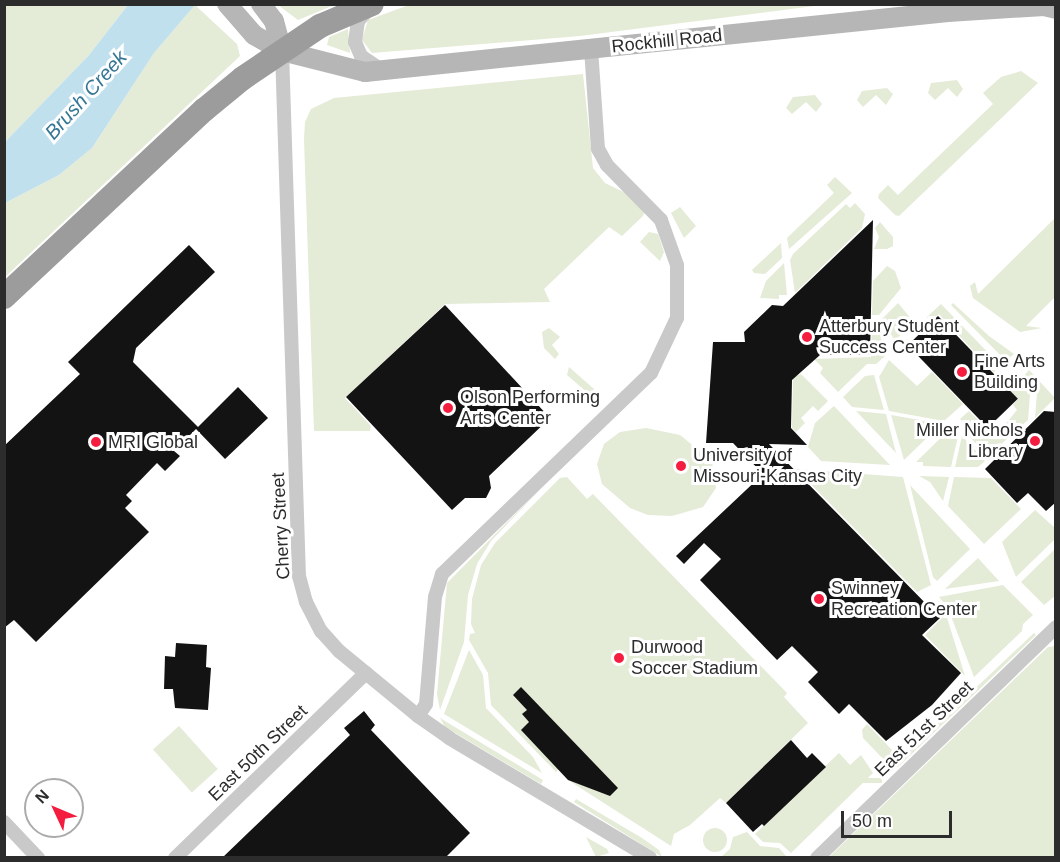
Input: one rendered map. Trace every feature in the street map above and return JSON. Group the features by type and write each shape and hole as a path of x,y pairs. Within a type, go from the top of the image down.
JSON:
{"highway":[{"path":"4,297 204,110 282,51 320,26 373,4"}],"main road":[{"path":"261,4 274,21 282,51"},
{"name":"Rockhill Road","path":"230,8 254,35 282,51 342,68 384,70 948,12 1044,6 1056,9"}],"street":[{"path":"373,4 358,21 355,42 362,56 384,70"},
{"path":"418,716 426,704 435,597 442,574 651,373 662,355 677,318 679,281 672,245 661,220 607,165 598,149 591,49"},
{"name":"Cherry Street","path":"282,51 299,576 306,602 321,631 366,674 418,716 449,738 650,858"},
{"name":"East 51st Street","path":"817,858 1055,628"},
{"name":"East 50th Street","path":"175,858 366,674"},
{"path":"4,822 38,858"}],"green space":[{"path":"4,5 128,5 89,55 5,142"},
{"path":"195,5 237,44 240,56 5,277 5,203 59,175 92,148 154,53"},
{"path":"278,5 334,5 298,20"},
{"path":"409,5 822,5 580,36 372,53 362,40 368,20"},
{"path":"348,29 350,53 327,45 329,37"},
{"path":"1021,71 1038,83 899,216 895,215 878,198 879,194 888,185 898,195 993,104 983,93 1001,77"},
{"path":"583,74 593,168 605,183 630,195 645,211 643,216 622,236 609,227 544,289 550,302 445,304 345,398 371,426 370,431 314,431 304,139 305,122 311,109 334,98"},
{"path":"957,80 963,89 957,97 948,88 935,100 928,93 931,83"},
{"path":"887,88 893,94 886,105 876,95 863,107 857,100 862,91"},
{"path":"815,95 822,104 816,112 806,102 792,114 786,108 793,97"},
{"path":"835,177 852,193 789,249 787,238 834,193 827,185"},
{"path":"855,203 865,214 862,228 795,293 790,260 793,254 846,204 850,208"},
{"path":"680,207 696,226 684,238 671,213"},
{"path":"1055,218 1055,297 1026,326 1042,328 1020,332 973,298 970,286 975,282 978,294"},
{"path":"880,222 893,237 893,246 887,249 874,249 879,237 875,228"},
{"path":"649,232 658,234 664,252 660,261 640,242"},
{"path":"781,243 782,258 765,274 754,273 752,270"},
{"path":"784,263 787,295 779,295 779,299 760,298 766,281"},
{"path":"887,266 895,271 901,288 879,315 872,315 873,281"},
{"path":"898,303 913,321 895,341 882,319"},
{"path":"953,303 989,336 1014,354 1006,361 951,305"},
{"path":"941,304 998,363 994,373 939,314 931,321 927,317"},
{"path":"877,320 885,356 876,364 867,364 838,392 820,373 823,368 814,359 871,357 872,321"},
{"path":"549,328 560,337 552,345 559,354 555,359 544,348 542,332"},
{"path":"889,360 917,386 932,372 963,404 944,421 889,411 879,377"},
{"path":"569,367 594,389 590,395 567,375"},
{"path":"1029,370 1055,398 1035,418 1037,393 1022,378"},
{"path":"801,374 828,401 818,411 813,406 801,418 805,423 796,432 792,428 793,377"},
{"path":"874,375 884,410 852,407 843,397 865,376"},
{"path":"1008,380 1015,380 1030,395 1028,420 988,456 963,430 965,424 960,419 969,411 995,437 1017,410 1013,405 1018,399 1004,384"},
{"path":"834,406 890,465 821,461 808,447 815,423"},
{"path":"856,411 886,414 896,453"},
{"path":"891,415 937,423 935,430 904,460"},
{"path":"953,426 959,432 951,467 923,466 923,462 916,462"},
{"path":"646,428 680,435 712,461 716,488 703,507 672,516 648,515 630,508 602,484 597,464 604,444 620,432"},
{"path":"962,436 985,461 978,467 955,467"},
{"path":"796,469 903,477 931,585 917,592"},
{"path":"919,476 949,477 943,501 930,482"},
{"name":"Durwood Soccer Stadium","path":"567,477 587,499 593,494 787,693 784,697 808,723 726,803 720,798 690,825 674,834 671,846 568,780 559,769 556,772 491,705 488,673 469,640 470,634 475,633 471,624 472,599 481,565 495,543 560,478"},
{"path":"954,477 991,478 1021,509 984,544 948,506"},
{"path":"547,482 491,541 477,564 468,595 464,642 440,710 437,694 447,583"},
{"path":"910,485 970,549 937,581 933,577"},
{"path":"1035,510 1055,528 1055,539 1016,577 1002,542"},
{"path":"1055,549 1055,596 1044,605 1021,582"},
{"path":"978,558 999,581 945,589"},
{"path":"1003,585 1033,615 1023,624 1022,631 974,677 948,608 939,597"},
{"path":"938,604 945,611 965,676 925,635 942,618 935,607"},
{"path":"1034,633 1036,635 898,767 891,768"},
{"path":"1055,646 1055,857 829,857 1048,647"},
{"path":"469,650 483,675 486,708 533,757 542,773 444,714"},
{"path":"440,718 543,780 541,784 445,727"},
{"path":"867,724 895,753 886,762 863,738 862,730"},
{"path":"179,726 218,769 192,793 153,749"},
{"path":"839,753 850,765 861,755 873,773 791,853 780,843 763,842 755,834"},
{"path":"768,778 882,778 882,783 768,783"},
{"path":"576,799 642,838 659,850 662,857 574,802"},
{"path":"715,828 720,829 726,835 726,845 720,851 715,852 710,851 704,845 703,840 704,835 710,829"},
{"path":"747,832 760,846 779,848 787,857 721,857 730,849 733,837"},
{"path":"586,837 607,849 609,853 596,857"}],"water":[{"name":"Brush Creek","path":"128,5 195,5 154,53 92,148 59,175 5,203 5,142 89,55"}],"building":[{"name":"Swinney Recreation Center","path":"873,220 870,355 820,355 792,380 791,428 807,445 769,444 940,618 922,635 961,673 932,705 886,741 849,704 839,714 808,682 818,672 792,646 777,660 700,580 721,559 704,543 684,564 676,556 763,474 733,443 706,443 713,342 745,342 744,332 772,305 783,306"},
{"name":"MRI Global","path":"189,245 215,272 136,348 133,362 198,427 238,387 268,418 225,459 196,429 174,451 180,456 165,471 157,463 126,495 132,501 125,508 149,532 36,642 14,620 4,628 4,446 80,374 68,362"},
{"name":"Olson Performing Arts Center","path":"445,305 550,418 489,476 491,488 486,498 465,498 452,510 346,397"},
{"name":"Fine Arts Building","path":"938,316 1018,399 988,428 908,345"},
{"name":"Miller Nichols Library","path":"1044,411 1056,412 1056,502 1046,511 1028,493 1017,503 985,469"},
{"path":"176,643 207,645 206,667 211,668 208,710 175,708 173,689 164,689 165,656 175,657"},
{"path":"521,687 618,788 610,796 568,780 521,730 529,722 522,714 527,710 513,695"},
{"path":"364,711 375,725 371,730 470,833 445,858 222,858 350,735 344,728"},
{"path":"791,740 807,758 812,753 826,767 764,826 762,824 753,832 726,803"}],"place":[{"name":"Atterbury Student Success Center","path":"807,337"},
{"name":"Fine Arts Building","path":"962,372"},
{"name":"Olson Performing Arts Center","path":"448,408"},
{"name":"Miller Nichols Library","path":"1035,441"},
{"name":"MRI Global","path":"96,442"},
{"name":"University of Missouri-Kansas City","path":"681,466"},
{"name":"Swinney Recreation Center","path":"819,599"},
{"name":"Durwood Soccer Stadium","path":"619,658"}]}
